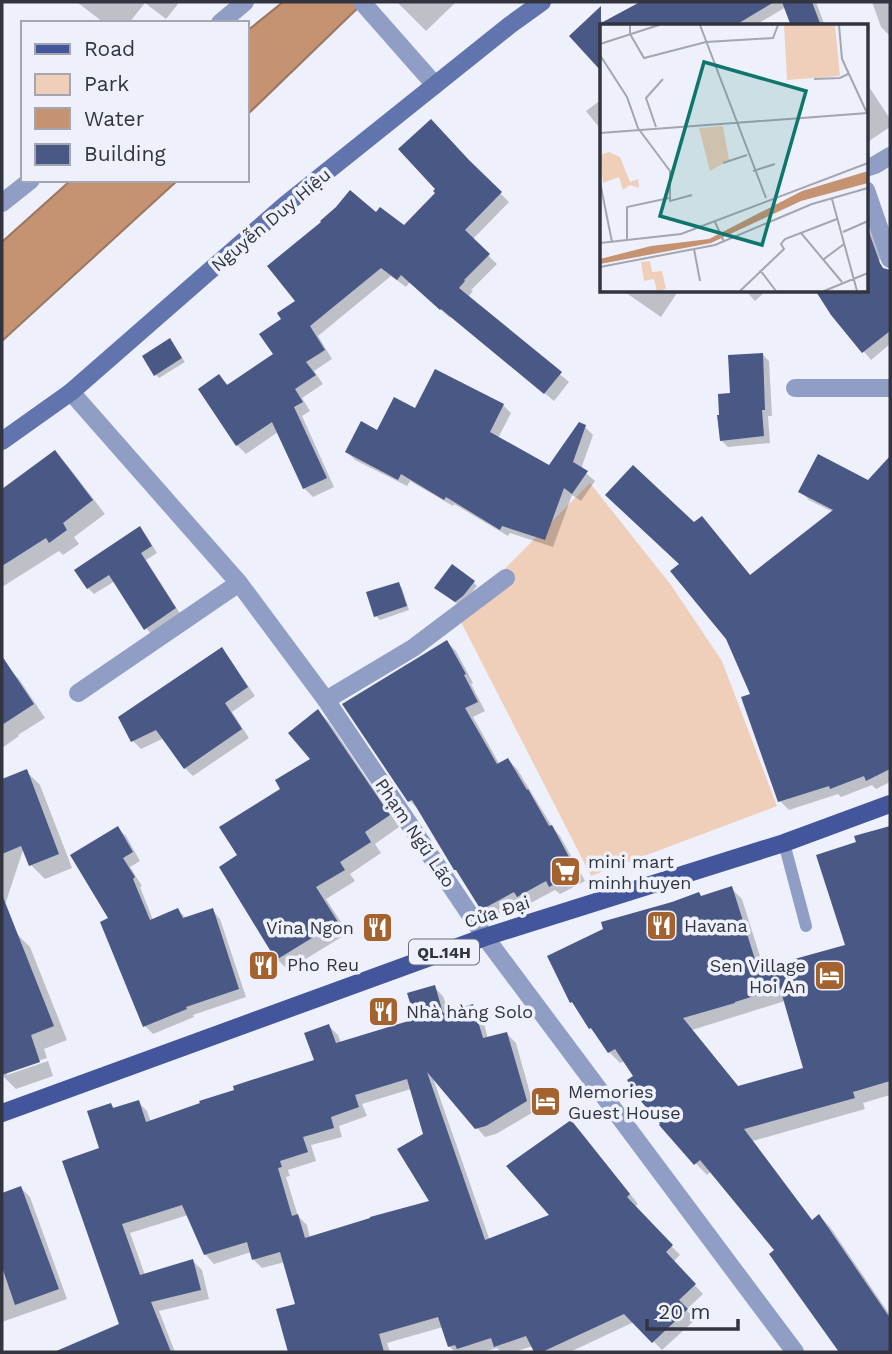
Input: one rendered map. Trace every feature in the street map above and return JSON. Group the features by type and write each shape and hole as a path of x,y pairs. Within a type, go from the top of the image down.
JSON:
{"main road":[{"name":"Nguyễn Duy Hiệu","path":"2,441 71,392 285,205 542,2"},
{"name":"Cửa Đại","path":"2,1113 485,937 784,844 890,804"}],"street":[{"path":"222,21 245,2"},
{"path":"362,2 435,85"},
{"path":"868,167 890,156"},
{"path":"2,203 28,182"},
{"path":"868,196 890,258"},
{"path":"795,388 890,388"},
{"name":"Phạm Ngũ Lão","path":"71,392 239,583 326,701 485,937 795,1352"},
{"path":"326,701 414,648 506,578"},
{"path":"78,693 239,583"}],"lane":[{"path":"784,844 806,926"}],"green space":[{"path":"590,483 671,585 722,661 777,806 591,876 458,616"}],"water":[{"path":"283,2 364,2 248,114 248,30"},
{"path":"69,182 176,182 2,341 2,242"}],"building":[{"path":"640,2 774,2 737,24 600,24 600,70 569,36 601,6 601,23"},
{"path":"782,2 812,2 820,24 790,24"},
{"path":"431,119 502,192 465,230 490,254 459,288 562,372 544,394 401,275 397,280 381,268 310,326 325,350 306,362 316,375 295,389 303,402 294,407 327,478 303,489 272,422 236,446 198,389 219,374 227,385 273,354 259,334 281,319 277,313 295,301 267,266 321,222 350,190 376,212 380,207 404,225 435,193 435,189 398,149"},
{"path":"868,230 880,263 883,268 890,270 890,331 862,353 816,292 868,292"},
{"path":"170,338 182,358 154,376 142,356"},
{"path":"763,353 764,436 720,441 718,394 730,393 728,355"},
{"path":"435,369 504,404 490,432 549,465 579,422 586,425 573,462 588,471 572,494 564,488 545,540 502,526 500,530 446,497 444,500 401,474 398,480 345,452 361,421 377,430 394,397 415,408"},
{"path":"55,450 93,500 63,523 67,530 49,543 46,538 2,566 2,489"},
{"path":"818,454 868,480 890,456 890,769 866,781 864,776 830,789 829,786 778,802 741,697 750,694 726,639 670,571 679,564 605,495 633,465 694,522 702,516 750,575 833,510 798,492"},
{"path":"140,526 152,546 141,553 176,608 144,630 109,575 87,589 74,570"},
{"path":"452,564 475,581 455,602 434,588"},
{"path":"399,582 407,606 374,617 366,592"},
{"path":"447,640 478,702 465,708 497,764 508,758 549,826 552,825 577,872 549,887 546,881 517,897 514,892 481,910 412,800 408,802 342,704"},
{"path":"222,647 248,687 225,703 242,729 184,769 156,730 131,742 118,717"},
{"path":"2,656 34,704 2,725"},
{"path":"318,709 390,815 365,832 371,842 340,862 345,870 316,887 338,922 276,960 219,867 237,855 219,827 280,789 275,780 310,759 288,733"},
{"path":"27,769 59,854 29,866 21,846 2,854 2,779"},
{"path":"118,826 133,852 123,858 135,877 133,879 150,920 178,908 183,918 213,908 239,989 186,1007 187,1009 143,1027 100,922 108,918 70,855"},
{"path":"890,826 890,1081 853,1092 855,1098 744,1129 812,1220 819,1214 890,1318 890,1352 839,1352 769,1254 774,1250 700,1160 694,1165 640,1100 627,1080 633,1076 615,1049 608,1053 572,1002 570,1003 547,956 603,929 601,922 699,892 701,896 732,886 758,969 845,945 816,855 856,842 854,836","holes":["780,988 803,1068 738,1086 683,1018"]},
{"path":"2,897 54,1026 31,1035 40,1062 2,1075"},
{"path":"435,985 443,1013 473,1004 483,1038 507,1032 527,1101 486,1126 475,1129 427,1072 485,1240 549,1215 506,1166 571,1120 630,1194 627,1197 673,1245 666,1252 696,1284 679,1300 688,1309 652,1343 624,1314 542,1352 534,1352 526,1336 494,1347 491,1338 457,1349 455,1345 448,1347 438,1317 379,1334 384,1352 288,1352 276,1309 295,1304 280,1252 252,1260 247,1242 204,1255 182,1205 122,1224 140,1275 193,1259 201,1290 151,1302 171,1352 54,1352 119,1324 62,1161 99,1148 87,1111 111,1103 113,1108 139,1100 146,1122 200,1103 199,1101 234,1090 233,1086 314,1060 304,1033 329,1024 336,1043 415,1019 407,993","holes":["407,1079 423,1134 397,1149 429,1201 305,1238 298,1214 292,1216 278,1168 282,1167 280,1161 308,1152 303,1137 334,1128 331,1117 359,1107 355,1095"]},
{"path":"21,1186 59,1289 15,1305 2,1267 2,1193"}],"place":[{"name":"mini mart minh huyen","path":"565,872"},
{"name":"Havana","path":"661,926"},
{"name":"Vina Ngon","path":"377,928"},
{"name":"Pho Reu","path":"264,965"},
{"name":"Sen Village Hoi An","path":"829,976"},
{"name":"Nhà hàng Solo","path":"383,1012"},
{"name":"Memories Guest House","path":"545,1102"}]}
